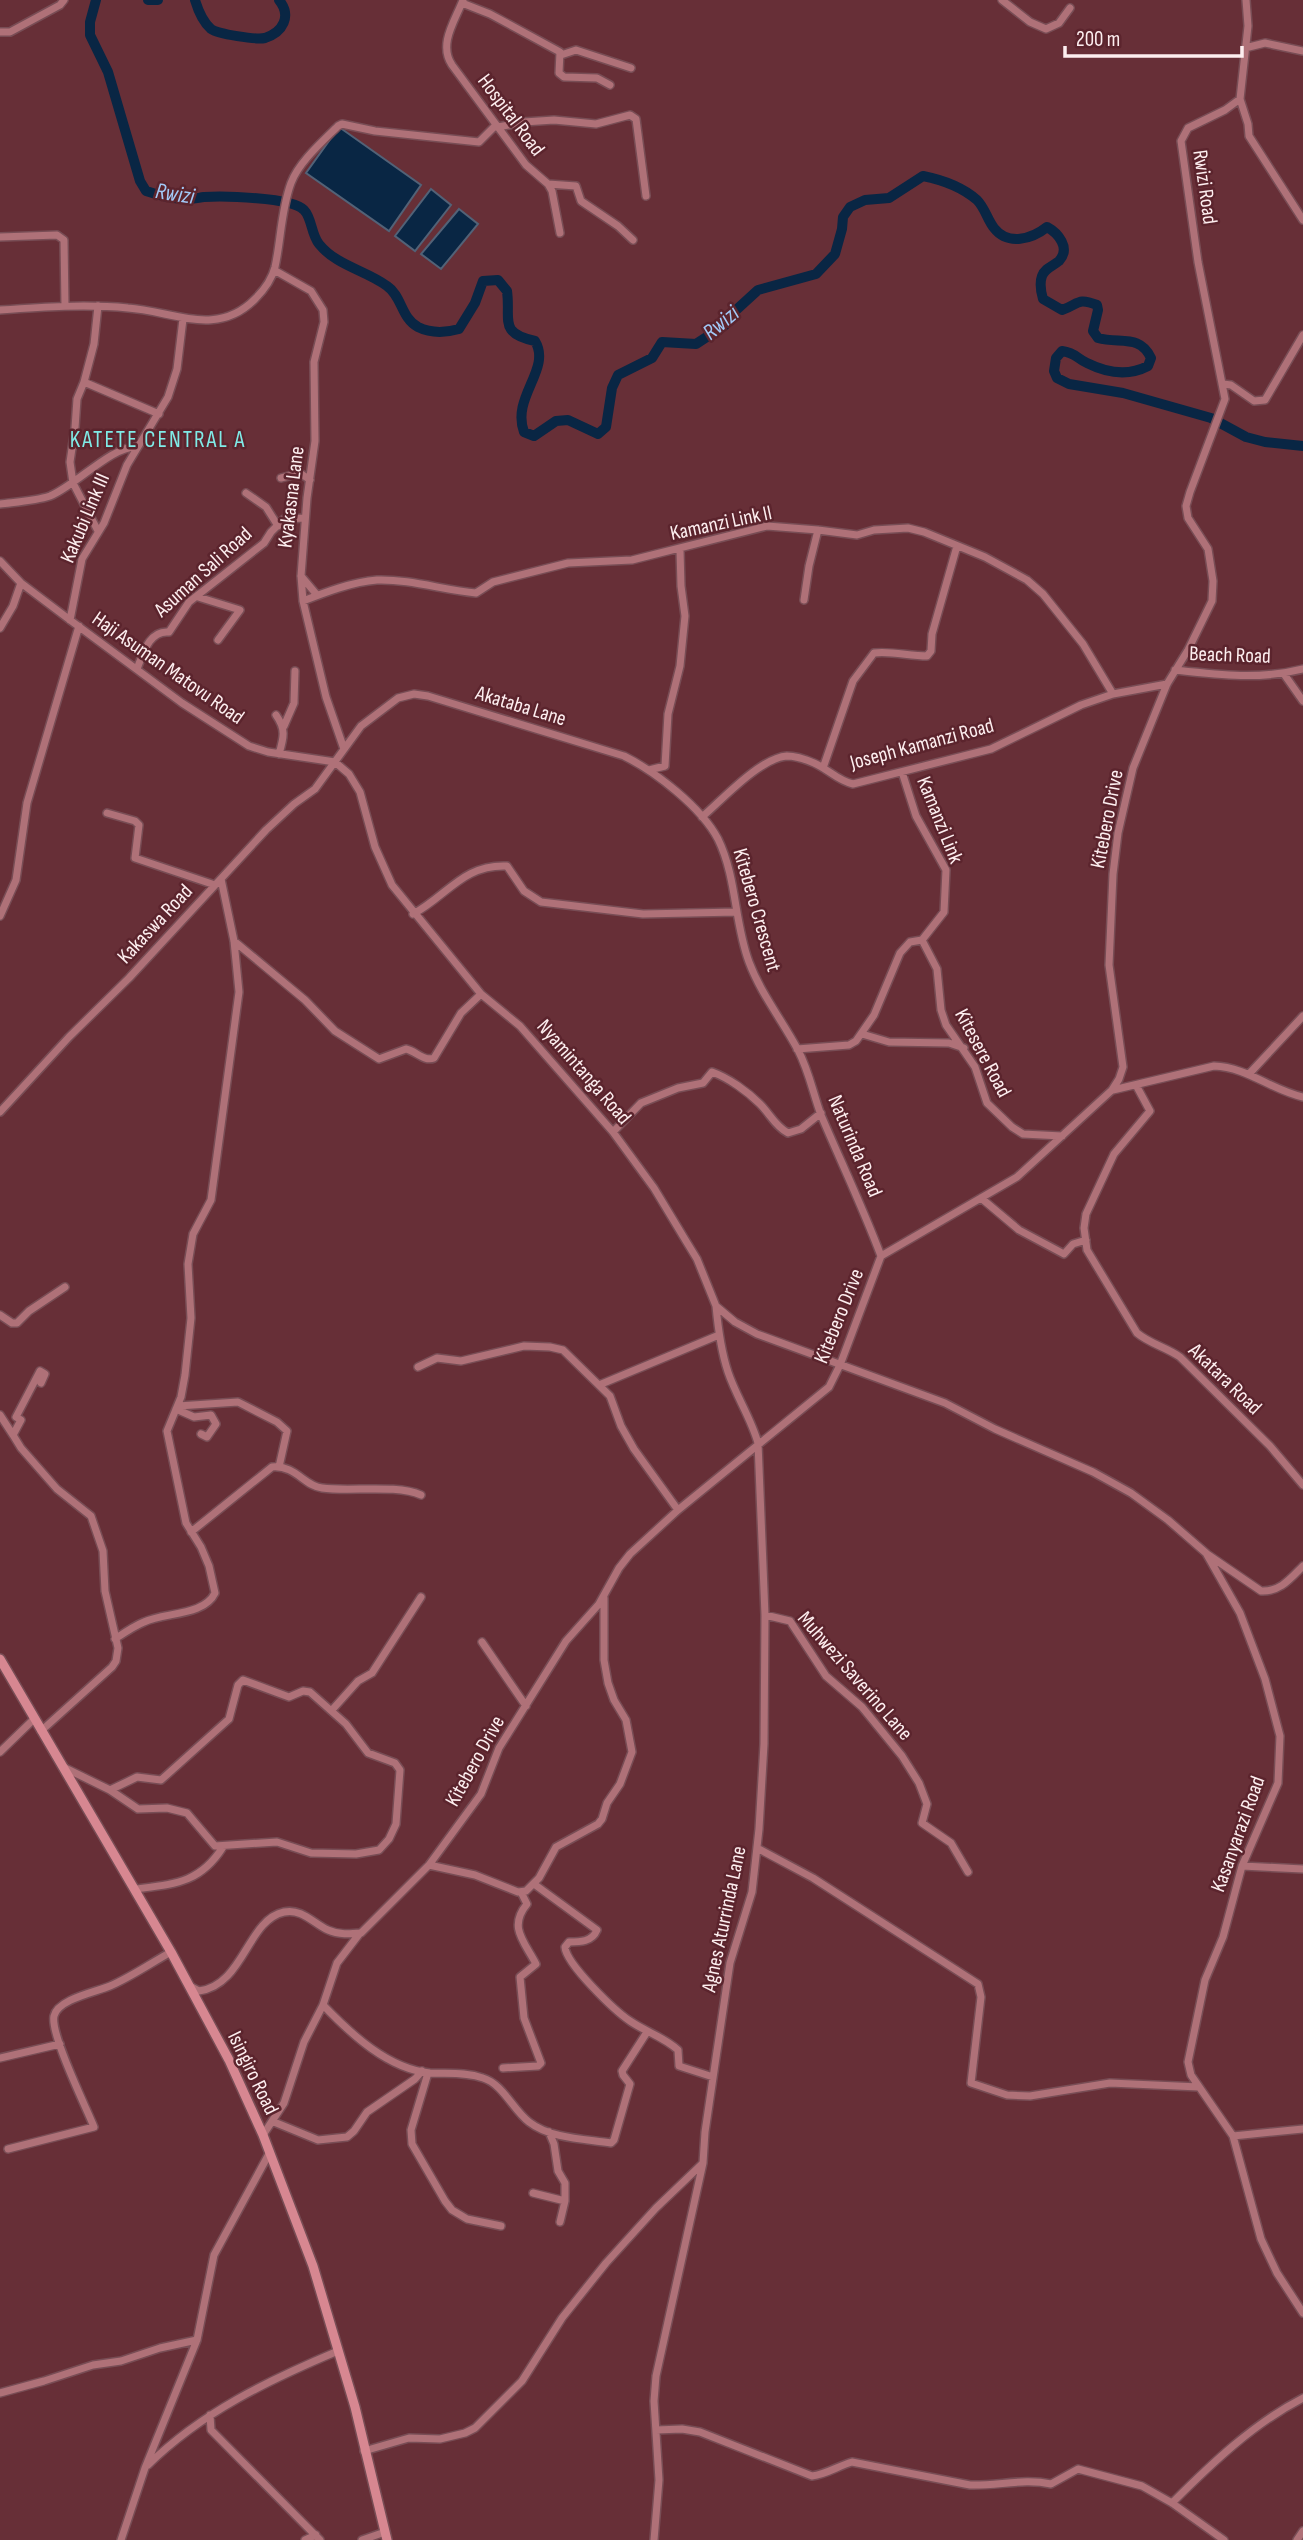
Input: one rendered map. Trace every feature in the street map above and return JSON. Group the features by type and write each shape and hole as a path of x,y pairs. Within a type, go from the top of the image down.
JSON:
{"main road":[{"name":"Isingiro Road","path":"0,1659 190,1986 264,2135 313,2266 386,2536"}],"street":[{"path":"0,32 10,32 60,5 64,0"},
{"path":"1246,0 1240,99 1249,136 1303,220"},
{"path":"1247,13 1251,0"},
{"path":"462,1 490,13 560,52 559,72 564,77 597,78 610,85"},
{"name":"Hospital Road","path":"462,1 447,37 447,58 526,165 548,184 576,186 581,201 618,226 633,240"},
{"path":"1006,2 1030,22 1046,29 1059,23 1070,8"},
{"path":"1245,48 1265,43 1303,51"},
{"path":"561,55 576,50 631,68"},
{"name":"Rwizi Road","path":"1222,411 1225,399 1223,384 1198,262 1181,141 1188,128 1226,110 1240,99"},
{"path":"0,310 97,306 130,308 216,321 237,312 260,294 274,270 291,183 303,164 342,124 375,131 474,142 485,138 497,126 554,120 596,124 630,115 636,119 646,196"},
{"path":"548,184 560,233"},
{"path":"0,237 57,235 64,240 65,306"},
{"name":"Kyakasna Lane","path":"274,270 311,292 323,310 324,322 314,362 315,441 301,576 303,601 326,697 344,749"},
{"path":"97,306 94,344 84,382 76,399 71,453 73,483 98,531"},
{"name":"Kakubi Link III","path":"70,620 82,559 104,523 118,483 137,447 168,397 177,369 183,318"},
{"path":"1223,384 1231,385 1254,401 1265,400 1303,335"},
{"path":"84,382 159,414"},
{"name":"Kitebero Drive","path":"264,2135 274,2122 289,2092 309,2029 323,2005 337,1963 361,1933 429,1865 481,1794 499,1748 566,1641 604,1597 619,1568 630,1554 678,1510 829,1387 840,1365 881,1256 1017,1177 1112,1090 1119,1079 1123,1067 1109,965 1113,874 1118,833 1133,768 1167,684 1201,626 1212,601 1213,581 1208,549 1188,518 1186,506 1213,428 1222,411"},
{"path":"0,504 48,496 73,483 112,454 125,448 137,447"},
{"path":"281,478 300,473 310,480"},
{"path":"246,493 266,507 278,526"},
{"name":"Asuman Sali Road","path":"136,669 149,640 163,632 169,632 189,603 264,543 271,531 284,519 305,518"},
{"name":"Kamanzi Link II","path":"303,601 376,580 417,583 476,593 493,582 568,563 632,561 766,526 857,536 874,530 908,528 924,532 1010,569 1027,580 1044,594 1083,644 1113,694"},
{"path":"804,600 818,530"},
{"path":"823,768 853,681 862,666 874,653 895,652 927,656 931,651 932,634 957,546"},
{"path":"649,770 665,766 668,714 680,666 685,616 680,550"},
{"name":"Haji Asuman Matovu Road","path":"0,561 21,583 70,620 182,703 249,746 279,754 335,762"},
{"path":"301,576 317,595"},
{"path":"0,628 13,606 21,583"},
{"path":"198,597 240,610 218,640"},
{"path":"0,916 16,880 27,803 79,626"},
{"name":"Beach Road","path":"1175,670 1238,677 1303,670"},
{"path":"279,754 284,726 294,703 295,671"},
{"path":"1284,674 1303,701"},
{"name":"Joseph Kamanzi Road","path":"702,817 773,760 789,756 814,763 844,783 853,784 991,749 1063,712 1113,694 1167,684"},
{"name":"Akataba Lane","path":"335,762 361,726 398,698 414,694 442,700 624,756 649,770 702,817"},
{"path":"276,715 284,726"},
{"name":"Kakaswa Road","path":"0,1112 266,830 315,789 335,762"},
{"name":"Nyamintanga Road","path":"335,762 349,774 360,792 375,847 391,885 481,994 520,1026 613,1132 654,1188 697,1259 716,1306"},
{"name":"Kamanzi Link","path":"862,1034 886,991 900,953 910,942 922,940 944,912 946,870 916,816 902,772"},
{"path":"107,813 135,821 139,825 135,858 218,882 234,941 239,992 211,1200 196,1227 189,1259 190,1339 177,1408 167,1431 184,1517 201,1547 216,1588 213,1598 187,1611 144,1622 115,1639"},
{"name":"Kitebero Crescent","path":"702,817 717,838 725,857 736,895 737,912 749,961 769,1004 797,1049"},
{"path":"413,914 467,875 500,866 508,866 524,891 541,902 643,914 737,912"},
{"name":"Kitesere Road","path":"922,940 937,969 941,1010 946,1025 975,1067 987,1103 1023,1134 1062,1136"},
{"path":"234,941 305,1000 335,1031 379,1059 406,1049 430,1060 435,1058 461,1013 481,994"},
{"path":"1249,1074 1303,1016"},
{"path":"797,1049 849,1045 862,1034 889,1042 948,1042 964,1048"},
{"name":"Naturinda Road","path":"797,1049 881,1256"},
{"path":"1112,1090 1214,1066 1229,1066 1279,1091 1303,1097"},
{"path":"613,1132 642,1103 678,1088 703,1083 712,1072 748,1093 779,1128 788,1133 801,1129 821,1113"},
{"name":"Akatara Road","path":"1136,1085 1150,1111 1114,1154 1086,1214 1087,1250 1137,1333 1148,1342 1180,1357 1270,1446 1303,1485"},
{"path":"981,1198 1019,1230 1064,1254 1073,1244 1086,1240"},
{"path":"0,1315 12,1323 17,1323 29,1311 65,1287"},
{"path":"716,1306 735,1322 757,1334 840,1365"},
{"name":"Agnes Aturrinda Lane","path":"654,2540 659,2480 656,2376 703,2163 730,1962 752,1892 764,1744 765,1615 758,1443 754,1428 728,1373 719,1335 716,1306"},
{"path":"599,1385 719,1335"},
{"path":"418,1367 437,1359 453,1362 524,1346 563,1350 610,1396 621,1426 634,1449 678,1510"},
{"name":"Kasanyarazi Road","path":"840,1365 945,1403 995,1429 1093,1472 1131,1493 1206,1553 1240,1613 1265,1679 1280,1736 1278,1783 1242,1866 1223,1937 1205,1980 1188,2062 1191,2075 1233,2136 1261,2239 1277,2273 1303,2313"},
{"path":"13,1435 21,1420 16,1417 40,1371 45,1374 41,1383"},
{"path":"177,1408 238,1402 277,1422 287,1431 279,1467"},
{"path":"177,1408 194,1417 211,1415 216,1424 207,1437 201,1434"},
{"path":"0,1415 21,1448 57,1489 91,1516 103,1551 105,1591 118,1655 112,1667 41,1731"},
{"path":"191,1532 268,1469 279,1467 320,1488 387,1490 421,1495"},
{"path":"1206,1553 1261,1591 1271,1591 1283,1586 1303,1566"},
{"path":"332,1710 358,1681 372,1673 421,1597"},
{"path":"429,1865 475,1875 521,1892 534,1884 556,1847 598,1824 602,1819 607,1804 631,1760 632,1752 626,1720 614,1700 604,1660 604,1597"},
{"name":"Muhwezi Saverino Lane","path":"765,1615 790,1621 826,1676 862,1707 902,1756 919,1783 927,1804 922,1823 951,1843 968,1872"},
{"path":"482,1642 526,1706"},
{"path":"65,1768 110,1790 138,1809 167,1808 187,1813 212,1845 223,1847 277,1842 311,1853 356,1854 379,1850 389,1839 396,1824 400,1786 398,1766 368,1752 332,1710 310,1692 303,1691 289,1697 243,1680 238,1685 229,1719 167,1777 155,1780 137,1777 110,1790"},
{"path":"0,1752 34,1719"},
{"path":"136,1889 177,1884 199,1875 210,1866 223,1847"},
{"path":"757,1848 813,1878 978,1984 981,1997 971,2083 1007,2095 1030,2096 1110,2083 1199,2087"},
{"path":"1242,1866 1303,1870"},
{"path":"534,1884 597,1930 595,1936 588,1940 569,1942 565,1947 566,1956 596,1990 628,2020 678,2050 679,2066 713,2077"},
{"path":"503,2068 538,2066 541,2063 521,2003 520,1977 536,1964 518,1929 517,1918 527,1904 521,1892"},
{"path":"190,1986 199,1991 220,1984 267,1923 285,1911 297,1912 333,1932 361,1933"},
{"path":"8,2149 94,2127 60,2044 53,2019 57,2010 82,1995 109,1987 171,1952"},
{"path":"323,2005 371,2048 398,2064 425,2072 457,2073 486,2078 527,2121 548,2132 611,2143 629,2084 622,2070 647,2032"},
{"path":"0,2058 60,2044"},
{"path":"274,2122 318,2140 347,2137 367,2112 425,2072"},
{"path":"425,2072 411,2130 412,2144 453,2210 467,2219 501,2226"},
{"path":"1233,2136 1303,2129"},
{"path":"548,2132 554,2144 558,2171 565,2183 565,2201 560,2222"},
{"path":"121,2540 145,2468 197,2340 214,2255 270,2152"},
{"path":"364,2451 409,2438 440,2439 475,2428 522,2381 562,2318 606,2263 656,2208 703,2163"},
{"path":"533,2193 565,2201"},
{"path":"0,2393 93,2365 121,2361 160,2348 197,2340"},
{"path":"145,2468 172,2442 256,2388 338,2351"},
{"path":"1172,2502 1206,2468 1282,2409 1303,2398"},
{"path":"210,2416 211,2430 318,2537"},
{"path":"656,2430 682,2429 700,2432 812,2476 826,2474 852,2462 970,2485 989,2486 1031,2479 1051,2484 1078,2469 1142,2486 1172,2502 1224,2540"},
{"path":"1297,2540 1303,2531"},
{"path":"362,2540 386,2536"},
{"path":"305,2540 318,2537"}],"water":[{"path":"339,127 421,185 389,231 306,173"},
{"path":"431,189 451,205 415,251 395,236"},
{"path":"459,209 478,224 441,269 421,254"}],"waterway":[{"name":"Rwizi","path":"96,0 90,22 90,35 108,72 140,181 146,191 178,199 241,197 286,202 297,206 307,213 316,240 326,251 387,286 396,295 412,323 428,331 459,329 475,303 483,281 498,280 507,291 511,329 523,338 535,341 539,352 539,362 526,395 521,419 524,432 534,436 556,421 568,420 598,434 606,427 612,388 618,375 652,358 662,342 696,344 725,325 735,311 758,290 816,274 835,254 843,217 850,207 865,200 889,198 923,176 952,184 971,195 980,203 994,228 1006,237 1020,239 1047,227 1051,230 1062,241 1064,251 1059,261 1043,273 1040,285 1043,299 1062,310 1082,301 1097,305 1093,331 1098,338 1135,343 1146,350 1151,358 1148,366 1141,369 1118,372 1095,366 1062,351 1056,358 1054,371 1057,378 1069,384 1123,393 1211,418 1246,437 1303,446"},
{"name":"Rwizi","path":"148,0 158,0"},
{"name":"Rwizi","path":"195,0 201,16 211,29 229,35 260,38 277,32 284,23 285,12 279,0"}],"district":[{"name":"KATETE CENTRAL A","path":"158,440"}]}
